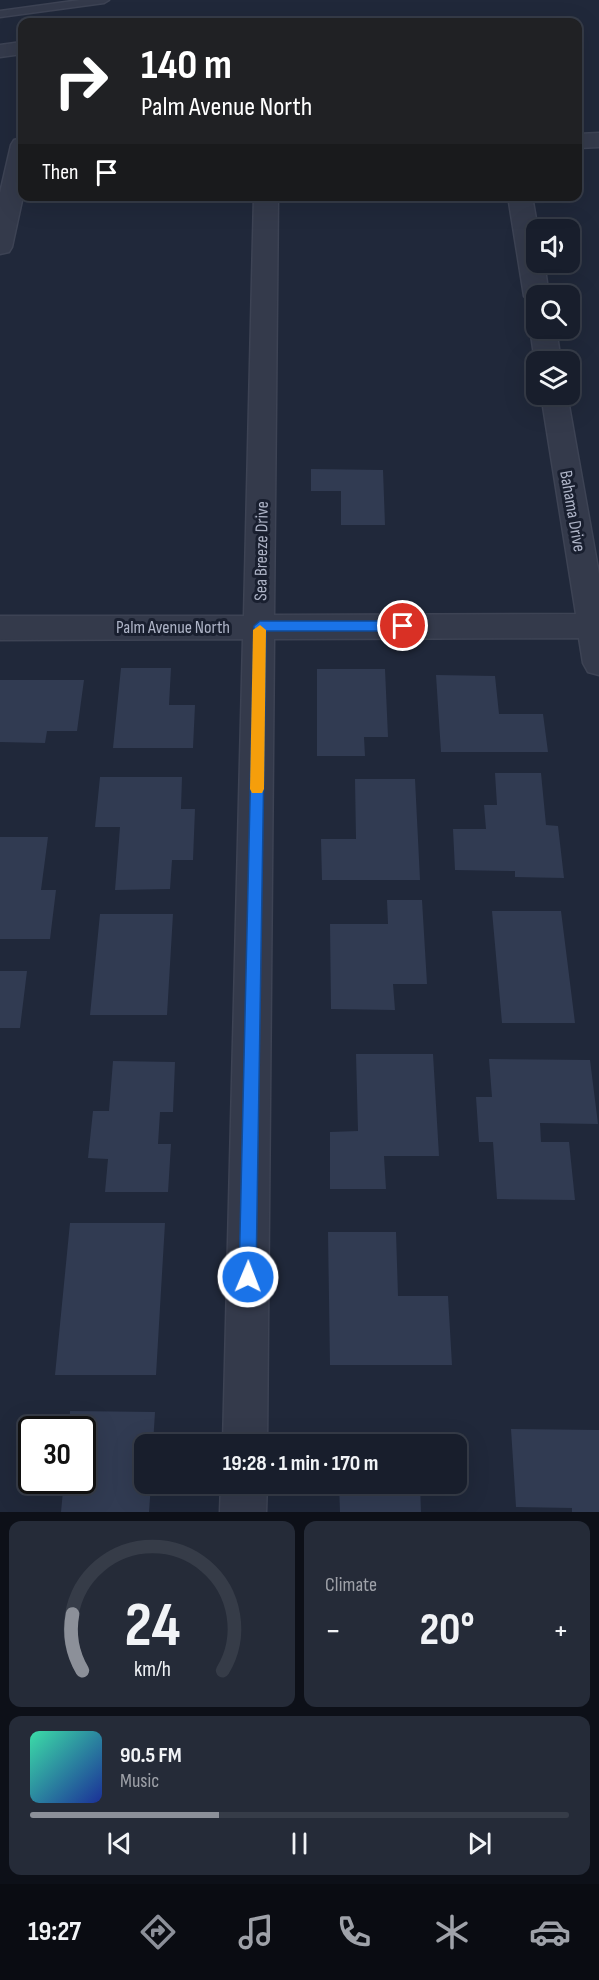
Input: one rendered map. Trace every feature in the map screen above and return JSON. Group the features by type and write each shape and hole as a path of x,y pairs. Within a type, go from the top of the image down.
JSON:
{"street":[{"path":"0,51 18,49"},
{"path":"582,141 599,140"},
{"path":"0,143 18,144"},
{"path":"0,246 18,163"},
{"name":"Sea Breeze Drive","path":"245,1434 267,201"},
{"path":"521,201 535,285"},
{"name":"Bahama Drive","path":"556,405 596,626 599,663"},
{"name":"Palm Avenue North","path":"0,628 596,626"},
{"path":"243,1512 244,1494"}],"lane":[{"path":"0,14 104,0"}],"building":[{"path":"311,469 383,470 385,525 341,525 341,491 311,491"},
{"path":"121,668 171,668 169,705 195,705 193,748 113,748"},
{"path":"317,669 385,669 388,737 364,737 365,756 317,756"},
{"path":"436,675 495,676 499,714 543,714 548,752 441,752"},
{"path":"0,680 84,680 77,731 47,731 45,743 0,742"},
{"path":"495,773 541,773 546,825 558,826 564,878 515,877 515,871 455,870 453,829 486,829 484,805 497,805"},
{"path":"100,777 182,777 181,809 195,809 193,860 172,860 170,889 115,890 120,827 95,827"},
{"path":"355,779 415,779 420,880 322,880 321,839 356,839"},
{"path":"0,837 48,837 41,890 56,890 50,939 0,939"},
{"path":"387,900 422,900 427,984 393,984 395,1010 331,1009 330,924 388,924"},
{"path":"492,911 561,911 575,1023 502,1023"},
{"path":"100,914 173,914 167,1015 90,1015"},
{"path":"0,971 27,971 20,1028 0,1028"},
{"path":"356,1054 433,1054 439,1156 384,1156 386,1189 330,1189 330,1132 358,1131"},
{"path":"489,1059 590,1060 598,1124 540,1123 541,1142 569,1142 575,1200 497,1199 493,1142 479,1142 476,1097 492,1097"},
{"path":"113,1061 175,1062 173,1112 160,1112 158,1144 171,1144 168,1192 105,1192 108,1159 88,1158 93,1111 109,1111"},
{"path":"70,1223 165,1223 156,1375 55,1375"},
{"path":"328,1232 396,1232 398,1296 448,1296 452,1365 330,1365"},
{"path":"70,1411 155,1412 154,1434 134,1434 134,1494 150,1494 149,1512 61,1512 63,1494 96,1494 96,1416 70,1416"},
{"path":"511,1429 599,1430 599,1512 572,1512 572,1508 516,1507"},
{"path":"339,1494 420,1494 421,1512 340,1512"}],"slow traffic":[{"path":"257,789 260,630"}],"route":[{"path":"248,1277 260,626 403,626"}]}
